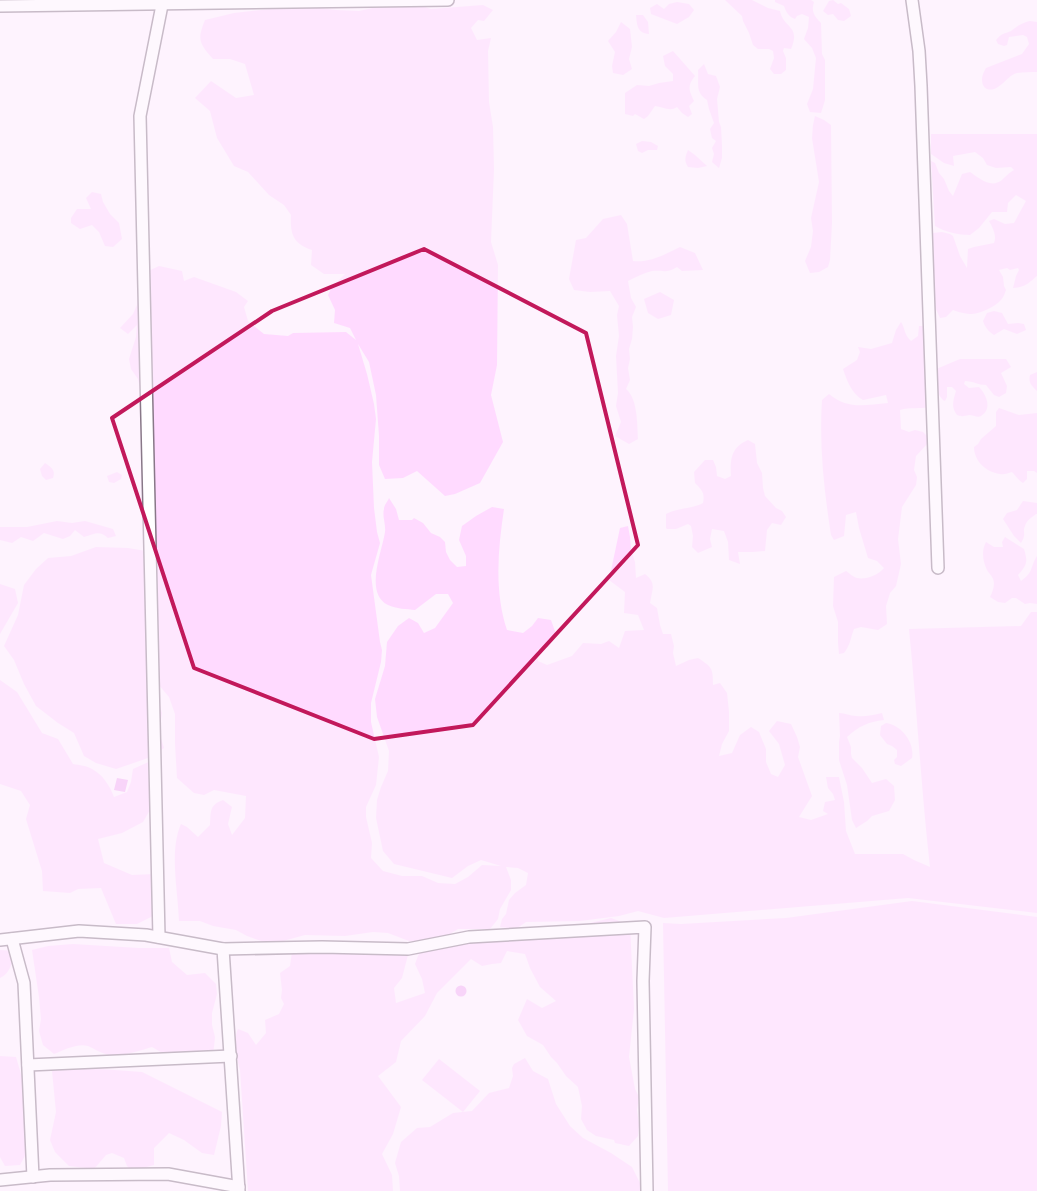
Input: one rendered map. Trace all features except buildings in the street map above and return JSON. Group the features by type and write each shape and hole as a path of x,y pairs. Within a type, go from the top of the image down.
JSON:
{"street":[{"path":"0,6 163,2 448,0"},
{"path":"912,0 919,51 921,86 938,568"},
{"path":"159,937 140,116 163,2"},
{"path":"0,940 79,931 146,935 223,950 322,947 408,948 469,936 644,927 643,981 647,1191"},
{"path":"12,939 24,983 33,1177"},
{"path":"0,1180 50,1175 168,1174 239,1189 223,950"},
{"path":"28,1065 231,1056"}],"highlighted area":[{"path":"424,249 586,333 638,545 473,725 374,739 194,668 112,418 272,311"}],"shaded area":[{"path":"725,0 752,0 768,8 780,11 794,35 791,49 784,48 783,51 786,58 786,70 781,74 774,74 770,69 774,58 773,51 758,49 753,45 742,16"},
{"path":"775,0 811,0 814,2 814,13 821,23 822,54 825,60 825,100 821,113 810,112 807,104 813,89 816,58 812,48 804,39 809,17 802,14 795,19 793,18 788,14 784,6 775,2"},
{"path":"833,0 849,9 851,16 844,21 838,20 833,14 828,15 823,11 829,1"},
{"path":"677,2 689,4 694,10 689,17 677,24 651,14 650,8 657,4 664,9 669,4"},
{"path":"416,4 431,9 483,5 493,10 484,21 478,20 471,28 477,40 491,38 488,51 489,102 493,127 494,169 491,242 498,265 497,365 491,395 503,442 480,483 455,494 445,496 417,471 403,478 385,479 379,465 376,395 369,362 358,344 367,374 376,419 372,462 374,508 380,543 371,575 382,650 371,703 371,722 379,757 376,785 366,807 366,817 372,843 371,858 383,871 402,876 422,876 438,883 455,884 468,877 482,865 501,866 481,860 468,866 452,878 394,864 383,851 376,818 377,800 388,771 389,751 377,717 375,699 385,666 387,642 398,626 409,618 418,623 424,633 435,628 453,603 448,594 436,594 415,610 391,606 381,599 377,591 376,572 385,532 384,508 389,498 396,509 399,520 412,520 414,518 423,523 431,533 440,537 445,542 446,552 450,560 457,567 466,566 466,556 459,540 462,526 492,507 504,509 498,570 500,600 507,630 523,633 538,618 551,620 556,634 549,647 537,650 538,661 547,665 572,656 583,643 601,644 609,641 619,648 625,631 644,630 638,615 624,613 625,592 609,580 620,528 628,526 636,578 645,574 651,580 653,587 650,603 657,608 663,634 671,634 676,666 698,658 711,668 713,685 720,683 727,693 729,731 722,744 719,756 732,753 740,735 751,727 759,732 766,749 766,762 771,774 778,777 785,765 779,744 769,731 777,721 791,724 800,747 798,757 812,796 799,817 811,820 828,814 823,811 825,802 835,800 828,788 826,777 839,777 844,802 846,831 855,854 903,854 930,867 909,629 1021,626 1031,612 1037,612 1037,913 908,898 664,918 638,911 619,916 580,921 526,922 516,929 500,927 502,919 506,914 509,900 526,885 528,873 518,868 506,867 511,880 511,890 500,909 498,919 490,929 458,929 445,937 430,942 409,941 388,933 373,932 345,936 305,935 283,941 264,942 236,930 213,926 200,921 179,921 175,846 181,824 198,837 210,825 211,813 215,804 223,800 232,807 228,824 232,835 245,818 246,796 214,790 204,795 194,793 177,778 175,714 169,697 158,684 156,693 162,713 159,732 164,748 151,757 116,769 96,763 84,756 74,733 36,706 14,660 4,646 18,615 24,585 36,569 48,558 71,556 96,547 128,548 146,551 148,531 141,509 146,498 145,413 138,379 131,369 129,359 136,337 137,325 128,334 120,328 133,314 137,305 142,274 159,266 182,271 184,281 194,277 236,292 248,301 244,307 248,321 264,334 288,336 293,333 346,332 356,340 350,328 334,323 335,310 328,295 332,287 345,274 324,274 311,265 312,250 301,245 294,237 291,228 291,215 284,205 269,195 248,172 234,166 217,138 210,111 195,98 211,81 236,98 254,95 245,64 230,59 213,59 202,45 200,37 205,20 234,13 270,9 320,8 359,11 377,7"},
{"path":"636,15 643,15 648,22 649,34 640,30 637,25"},
{"path":"1030,21 1037,22 1037,72 1013,74 999,86 991,90 987,89 983,85 982,79 986,68 1022,54 1029,44 1027,37 1023,35 1009,37 1007,45 1004,46 998,44 996,40"},
{"path":"621,22 630,29 632,47 629,59 632,69 623,75 613,73 612,66 615,52 608,41 616,32"},
{"path":"673,51 695,76 690,88 694,101 689,106 692,114 688,117 677,107 669,109 655,106 644,119 635,114 633,116 625,114 625,93 637,85 649,86 673,81 673,74 665,66 663,56"},
{"path":"704,64 708,74 716,76 720,87 717,99 721,127 722,158 719,168 712,162 714,154 712,148 716,141 712,138 710,129 714,123 707,100 703,97 698,87 698,70"},
{"path":"815,116 831,125 832,223 828,267 819,272 810,273 805,261 811,247 813,231 811,218 819,182 812,138"},
{"path":"931,134 1037,134 1037,276 1025,285 1013,288 1018,268 999,270 1006,290 998,303 984,311 967,314 953,310 946,317 940,318 935,307 933,233 942,232 953,236 960,256 967,268 968,249 994,243 995,235 989,221 994,219 1005,224 1014,223 1026,201 1016,195 1008,203 1007,212 992,212 979,228 970,235 952,233 935,226 931,161 935,163 953,196 962,174 970,172 985,182 994,183 1002,180 1014,170 1011,167 996,168 987,165 983,158 975,152 953,156 954,166 944,163 931,154"},
{"path":"642,141 651,142 658,146 657,150 648,150 642,153 638,151 636,144"},
{"path":"688,150 707,166 698,168 688,167 685,159"},
{"path":"92,192 101,194 110,214 119,223 122,239 113,247 105,246 99,232 92,225 80,229 71,223 71,218 77,209 91,209 86,198"},
{"path":"621,215 627,224 633,261 652,259 680,247 695,253 703,270 682,271 677,267 667,271 652,271 628,281 631,298 636,307 632,317 632,339 629,349 630,359 628,368 630,380 626,389 630,393 635,405 638,439 629,444 615,436 621,422 616,406 618,393 616,356 619,336 617,315 619,306 610,291 590,292 574,290 569,279 576,240 586,238 603,219"},
{"path":"660,292 674,300 671,315 658,319 648,313 644,299"},
{"path":"994,311 1002,313 1008,324 1024,324 1026,330 1017,334 1004,329 994,335 987,329 983,321 987,313"},
{"path":"901,322 911,341 918,336 919,326 924,326 930,345 930,407 900,410 901,429 909,432 915,430 923,432 927,436 928,443 916,456 914,470 917,477 916,485 902,507 898,539 901,564 896,586 890,593 886,606 887,624 878,630 861,627 854,629 846,650 844,653 839,654 838,622 833,606 834,577 846,571 856,577 868,578 884,568 877,561 868,558 856,512 846,515 844,536 834,540 831,535 823,468 822,400 829,394 836,399 850,404 888,403 886,395 863,400 859,397 850,387 843,369 857,360 860,352 858,347 871,349 892,343"},
{"path":"960,359 1006,359 1011,367 1001,373 1007,386 1006,393 999,397 994,395 986,385 965,381 964,384 969,388 979,387 986,397 987,410 980,417 957,415 953,404 956,391 952,387 947,387 945,401 940,397 937,390 934,370"},
{"path":"1037,372 1037,391 1031,384 1030,375"},
{"path":"999,408 1019,415 1037,413 1037,473 1027,471 1027,479 1023,483 1012,472 1002,474 990,471 976,457 974,447 996,426 996,412"},
{"path":"748,440 755,444 757,463 762,473 765,496 786,517 781,525 772,523 767,530 765,551 738,552 740,564 729,560 728,542 724,531 712,529 710,539 712,547 698,553 692,547 693,536 691,526 688,524 676,529 667,529 666,514 703,503 703,494 695,483 694,472 705,460 713,460 717,476 725,479 731,476 731,465 735,450"},
{"path":"45,463 51,467 54,473 53,478 46,480 42,476 40,469"},
{"path":"117,472 122,475 121,479 114,483 109,482 107,476"},
{"path":"1023,501 1037,503 1037,514 1029,519 1026,524 1021,543 1003,519 1007,513 1017,510"},
{"path":"57,521 72,523 85,521 113,529 116,536 108,538 97,533 84,537 75,530 70,536 63,539 44,533 33,541 21,537 12,543 0,540 0,527 27,527"},
{"path":"1005,537 1024,549 1026,563 1018,575 1021,581 1030,572 1037,556 1037,604 1025,604 1016,598 1012,598 1005,603 998,602 990,597 994,582 984,564 983,549 986,542 994,547 1003,547 1002,542"},
{"path":"0,584 15,589 18,603 0,634"},
{"path":"0,680 17,692 42,733 58,739 73,764 88,767 100,774 114,797 127,792 133,769 153,760 154,803 143,822 122,833 98,839 104,863 132,875 155,874 157,914 137,924 116,924 101,888 78,889 70,893 43,891 42,871 26,819 30,805 21,791 0,784"},
{"path":"839,713 852,716 869,716 882,713 884,720 864,725 847,737 851,747 852,758 862,768 872,783 886,779 894,786 895,800 889,811 872,816 856,828 852,820 847,785 839,760"},
{"path":"886,723 897,727 909,740 912,758 901,766 895,764 894,760 897,757 897,750 887,744 880,735 881,726"},
{"path":"117,778 128,780 125,792 114,790"},
{"path":"912,901 1037,917 1037,1191 668,1191 663,923 681,924 786,918"},
{"path":"611,918 630,925 634,1009 629,1057 635,1089 639,1097 637,1110 639,1124 638,1136 629,1146 596,1136 587,1130 581,1119 582,1106 578,1087 566,1076 543,1045 527,1036 518,1020 527,999 542,1008 556,1001 540,987 525,954 507,951 501,963 482,966 471,959 437,993 425,1016 401,1041 396,1062 378,1076 401,1107 393,1134 382,1154 392,1175 393,1191 248,1191 236,1038 238,1029 248,1033 256,1045 266,1033 265,1020 279,1014 284,1004 281,998 280,973 290,966 292,952 310,942 323,940 409,951 402,978 394,988 396,1003 425,993 422,979 415,964 421,948 535,931 559,925 578,926"},
{"path":"73,944 169,948 172,962 187,975 205,973 216,984 217,994 212,1013 215,1037 213,1056 173,1059 152,1047 131,1053 110,1055 84,1045 71,1047 54,1054 43,1045 39,1031 41,1019 32,950 48,946"},
{"path":"0,950 15,951 9,970 0,978"},
{"path":"461,985 467,991 461,997 455,991"},
{"path":"0,1056 16,1057 21,1074 33,1086 27,1116 26,1154 20,1165 5,1166 0,1157"},
{"path":"525,1058 533,1071 548,1079 556,1104 570,1126 583,1138 632,1167 644,1191 400,1191 399,1176 395,1163 401,1142 417,1128 430,1127 453,1113 472,1111 489,1093 509,1088 514,1064"},
{"path":"439,1059 480,1091 463,1112 422,1080"},
{"path":"60,1066 142,1072 222,1112 221,1126 214,1155 202,1153 184,1140 169,1133 154,1148 154,1165 132,1171 127,1166 124,1158 112,1153 106,1155 94,1169 69,1166 55,1152 50,1140 56,1112 52,1071"}]}
